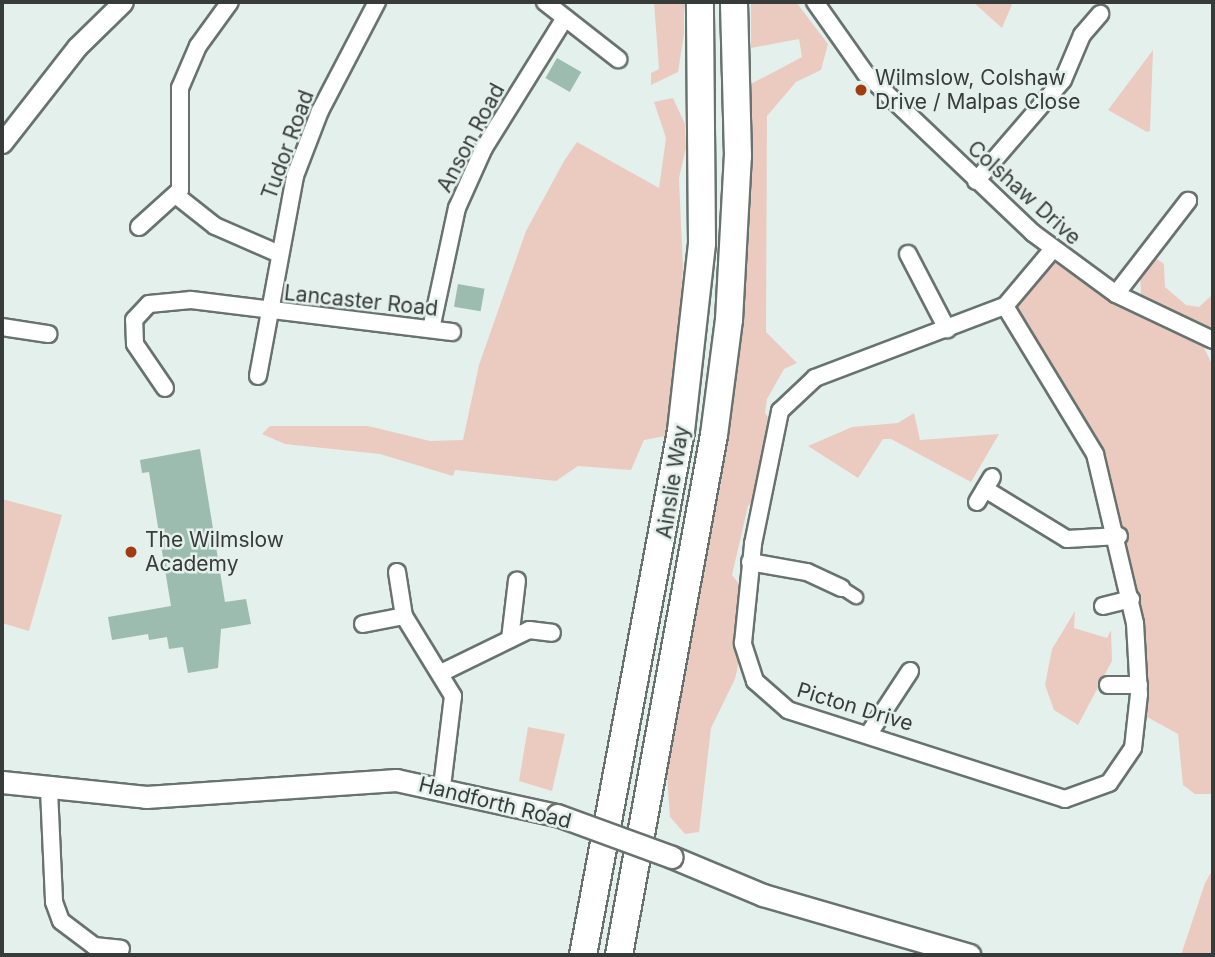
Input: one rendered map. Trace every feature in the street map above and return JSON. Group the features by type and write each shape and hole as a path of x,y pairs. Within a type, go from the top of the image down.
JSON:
{"highway":[{"name":"Ainslie Way","path":"583,955 681,431 702,243 701,2"},
{"name":"Ainslie Way","path":"619,955 729,320 738,156 734,2"}],"main road":[{"name":"Handforth Road","path":"2,782 49,790 146,797 396,780 442,787 557,815 672,857 763,895 969,955"}],"street":[{"path":"2,143 77,47 123,2"},
{"path":"139,227 177,196 180,88 198,46 230,2"},
{"name":"Tudor Road","path":"258,376 277,253 320,111 377,2"},
{"path":"545,2 618,59"},
{"name":"Colshaw Drive","path":"815,2 865,73 976,181 1053,248 1116,294 1213,340"},
{"path":"976,181 1063,80 1082,35 1102,11"},
{"name":"Anson Road","path":"431,329 457,208 484,148 565,18"},
{"path":"177,196 215,226 277,253"},
{"path":"1116,294 1191,197"},
{"name":"Picton Drive","path":"1005,306 1087,438 1119,536 1131,600 1139,685 1129,758 1109,783 1076,797 1035,793 870,732 788,710 755,681 743,643 750,562 774,425 788,401 815,377 1005,306 1053,248"},
{"path":"908,254 947,329"},
{"path":"165,388 135,344 134,320 149,304 191,300 266,313"},
{"name":"Lancaster Road","path":"266,313 452,331"},
{"path":"2,327 48,334"},
{"path":"982,488 1067,539 1119,536"},
{"path":"750,562 807,572 849,592"},
{"path":"397,572 404,616 443,672 454,713 442,787"},
{"path":"510,639 517,580"},
{"path":"1103,606 1131,600"},
{"path":"363,624 404,616"},
{"path":"443,672 529,630 552,633"},
{"path":"870,732 913,666"},
{"path":"1106,685 1139,685"},
{"path":"49,790 54,902 61,921 94,946 121,947"}],"shaded area":[{"path":"654,2 684,2 684,34 678,72 651,85 651,73 659,69"},
{"path":"751,2 796,2 828,44 821,70 796,82 767,116 766,332 797,363 784,369 767,399 765,413 774,425 762,490 748,506 732,575 746,593 743,643 735,679 711,728 699,832 685,834 670,817 667,775 733,396 749,227 751,84 802,57 799,39 751,48"},
{"path":"973,2 1013,2 1002,28"},
{"path":"1153,50 1150,131 1147,132 1108,110"},
{"path":"673,98 685,124 686,148 679,178 683,268 671,435 644,440 631,470 578,466 556,481 455,470 453,476 380,454 285,444 262,434 270,426 368,426 430,441 463,440 479,365 526,231 564,161 577,142 659,188 666,138 654,102"},
{"path":"1053,249 1197,334 1213,366 1213,794 1195,794 1183,785 1178,734 1138,712 1106,484 1005,306"},
{"path":"1154,257 1164,264 1165,287 1186,305 1199,307 1213,294 1213,331 1141,295 1140,270"},
{"path":"914,413 920,440 999,434 971,482 891,439 883,439 858,478 808,446 852,427 898,423"},
{"path":"2,499 62,515 29,631 2,623"},
{"path":"1075,611 1074,628 1107,638 1111,630 1112,661 1078,725 1054,710 1045,685 1052,649"},
{"path":"528,727 565,734 552,791 519,781"},
{"path":"1213,869 1213,955 1181,955 1205,883"}],"building":[{"path":"557,58 581,72 570,92 546,78"},
{"path":"458,284 485,289 481,311 454,307"},
{"path":"200,449 225,602 246,599 251,624 221,629 218,668 188,673 183,647 169,649 167,637 149,640 148,634 112,640 108,617 171,606 149,472 142,473 140,460"}],"place":[{"name":"Wilmslow, Colshaw Drive / Malpas Close","path":"861,90"},
{"name":"The Wilmslow Academy","path":"131,552"}]}
